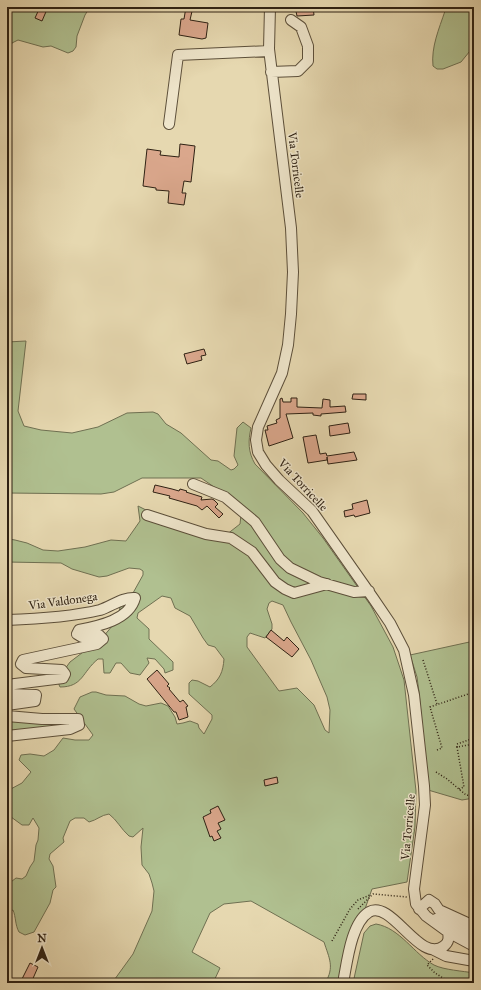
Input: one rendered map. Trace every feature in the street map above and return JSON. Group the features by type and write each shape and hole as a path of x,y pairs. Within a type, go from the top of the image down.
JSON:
{"street":[{"name":"Via Torricelle","path":"270,7 269,51 291,228 293,272 288,345 282,373 258,427 256,440 258,452 266,465 279,480 312,511 390,623 404,650 414,695 425,805 414,897 419,909 432,920 448,932 474,946"},
{"path":"271,72 298,71 308,61 308,46 301,27 291,20"},
{"path":"169,124 179,52 269,51"},
{"path":"193,484 225,497 255,522 280,559 290,568 320,582 354,592 369,592"},
{"path":"147,516 206,534 231,538 252,552 275,582 294,593 327,584"},
{"name":"Via Valdonega","path":"7,620 67,615 100,610 129,598 135,598 133,605 114,620 98,626 79,630 77,634 82,637 99,635 102,639 97,644 24,660 21,664 26,668 62,670 65,674 62,678 7,685"},
{"path":"7,694 36,695 35,701 7,705"},
{"path":"7,716 42,719 71,718 78,719 79,725 70,728 7,736"},
{"path":"419,909 429,900 435,904 439,910 474,926"},
{"path":"343,983 350,947 356,929 361,918 371,911 382,912 392,918 426,947 446,956 474,961"},
{"path":"432,920 441,918 474,937"},
{"path":"436,951 448,943 448,932"}],"path":[{"path":"423,660 437,704"},
{"path":"437,750 442,748 430,707 474,692"},
{"path":"433,717 437,715"},
{"path":"459,789 464,787 457,744 474,738"},
{"path":"457,747 474,744"},
{"path":"436,772 447,779 466,796 474,796"},
{"path":"361,918 357,910 373,894"},
{"path":"332,941 350,909 358,900 373,894 414,897"},
{"path":"436,951 427,965 435,973 451,983"}],"green space":[{"path":"7,7 90,7 85,15 77,36 76,47 73,51 68,53 51,46 43,47 18,40 12,43 7,52"},
{"path":"442,7 474,7 474,46 461,62 443,69 437,69 433,66 433,52 445,11"},
{"path":"26,341 18,411 24,426 41,430 72,433 98,427 127,413 153,412 158,414 166,424 181,433 211,460 218,461 231,470 238,465 234,456 237,428 243,422 251,428 249,446 255,464 303,513 323,538 371,606 393,647 404,680 416,791 415,827 407,882 372,889 339,983 325,983 330,972 330,962 324,942 251,901 224,904 210,913 192,952 220,968 213,983 112,983 133,954 152,911 154,891 149,874 142,865 141,847 143,828 133,837 129,836 109,814 89,822 84,818 75,818 70,821 63,838 64,842 50,854 49,859 53,866 56,887 53,890 50,903 34,932 25,935 19,932 13,910 7,912 7,885 16,878 22,879 26,876 34,861 38,840 39,828 33,818 29,825 22,825 7,814 7,791 22,783 31,772 19,760 21,755 30,754 44,756 54,750 63,738 89,740 93,735 74,709 80,697 92,692 106,695 125,696 139,704 146,706 161,703 168,706 175,717 177,724 190,721 198,724 199,728 204,734 212,719 212,715 189,694 189,683 192,680 198,681 210,687 220,675 223,668 224,659 215,647 208,645 190,616 175,608 171,598 162,596 138,613 137,618 149,629 149,639 173,662 173,670 165,673 164,669 155,659 147,658 149,663 140,675 130,673 121,663 116,663 110,673 104,673 103,659 98,659 78,682 60,687 57,680 70,662 103,637 118,619 121,601 133,593 143,575 143,571 140,569 129,568 107,576 99,577 72,569 61,563 7,562 7,542 9,539 15,540 27,543 43,550 58,551 85,547 111,540 126,541 140,521 138,506 172,523 226,535 240,524 242,506 201,478 142,478 114,492 101,494 7,493 7,342","holes":["272,601 283,605 311,660 327,697 330,710 329,733 325,730 314,705 297,688 279,691 247,647 247,637 250,633 265,638 272,629 272,624 267,609 269,603"]},
{"path":"474,641 474,798 462,800 428,790 417,677 410,655"},
{"path":"7,718 56,720 59,726 7,733"},
{"path":"376,924 385,926 400,936 420,955 438,967 474,973 474,983 353,983 364,933 370,926"}],"building":[{"path":"40,7 48,7 42,21 35,18"},
{"path":"186,7 193,7 190,20 208,23 206,38 202,39 179,35 181,19 184,19"},
{"path":"295,7 313,7 314,15 297,16"},
{"path":"180,144 195,146 191,182 184,181 182,193 186,193 184,205 168,203 169,191 156,190 156,188 143,186 147,149 161,151 160,155 179,157"},
{"path":"204,349 206,355 201,356 202,360 187,364 184,354"},
{"path":"353,394 366,394 366,400 352,399"},
{"path":"282,398 283,402 291,402 291,398 297,398 297,407 322,408 323,399 330,400 330,407 345,406 346,412 321,414 321,416 313,415 313,413 286,414 293,438 269,446 265,430 268,430 267,426 277,423 276,420 280,418 280,399"},
{"path":"348,423 350,433 330,436 329,426"},
{"path":"316,435 320,454 326,453 327,456 354,452 357,460 328,464 327,457 327,460 308,463 303,437"},
{"path":"155,485 179,491 180,489 187,491 186,492 202,497 201,500 212,499 218,504 215,507 223,514 219,518 207,506 202,510 197,506 169,498 170,496 153,492"},
{"path":"367,500 370,513 355,517 354,515 345,517 344,511 353,509 352,504"},
{"path":"271,630 284,641 287,637 299,649 292,657 266,637"},
{"path":"157,670 169,684 167,686 180,702 183,700 188,706 186,707 188,717 179,720 176,712 174,712 147,679"},
{"path":"277,777 278,783 265,786 264,780"},
{"path":"218,806 225,820 218,823 221,829 217,831 221,838 214,841 212,836 210,837 203,817 211,813 210,810"},
{"path":"30,963 38,967 31,983 22,979"}]}
